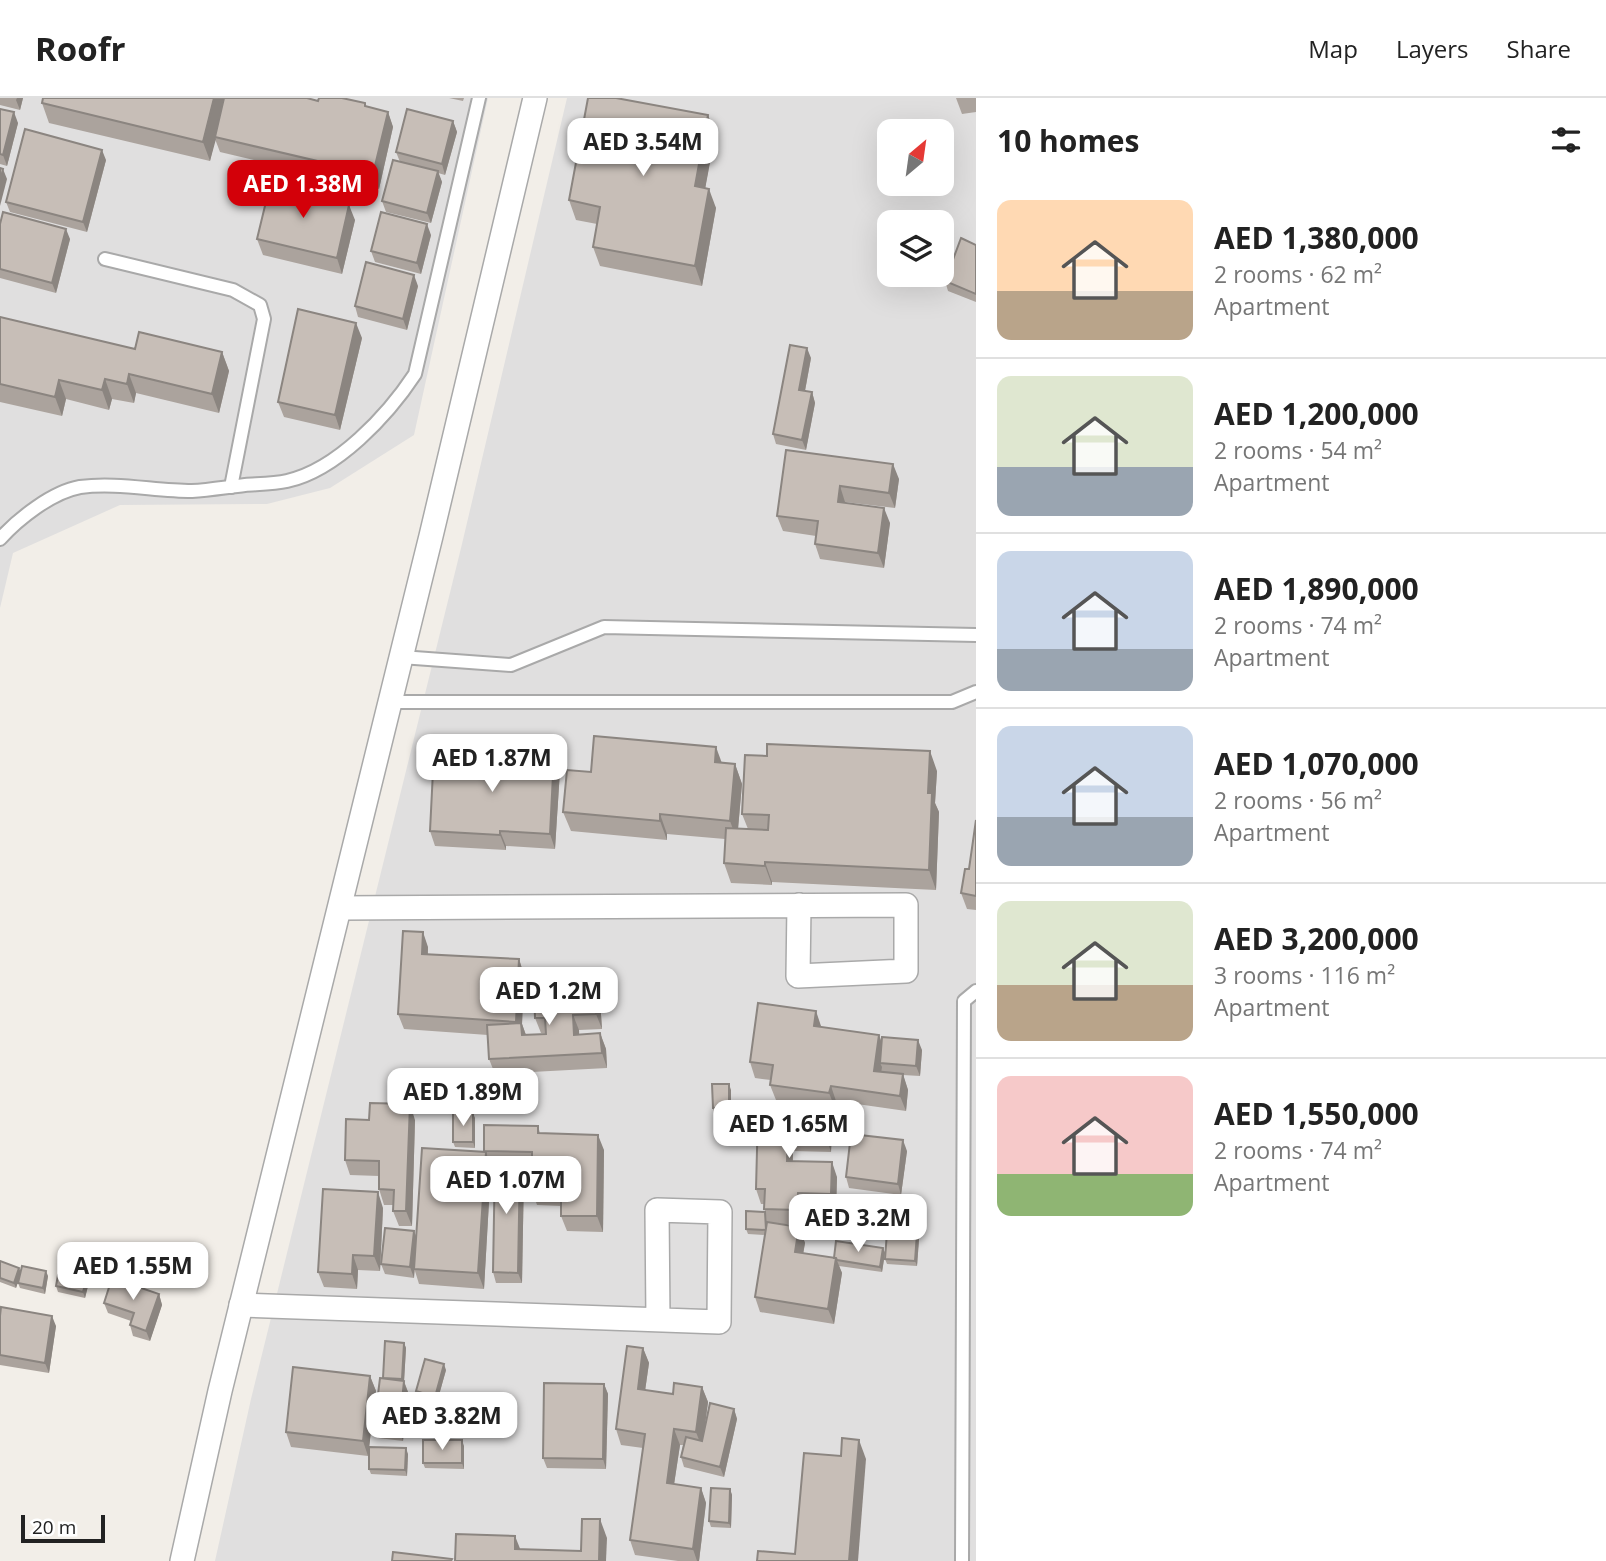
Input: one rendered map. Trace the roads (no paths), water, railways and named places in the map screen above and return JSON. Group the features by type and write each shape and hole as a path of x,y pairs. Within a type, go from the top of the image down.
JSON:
{"street":[{"path":"182,1561 241,1305 340,908 535,98"},
{"path":"340,908 799,905 906,905 906,971 798,976 799,905"},
{"path":"241,1305 658,1320 719,1322 720,1212 657,1210 658,1320"}],"lane":[{"path":"0,538 19,519 53,498 78,487 192,491 288,481 321,468 371,429 401,396 415,374 479,98"},
{"path":"105,259 233,290 260,305 264,319 231,486"},
{"path":"401,657 511,665 604,627 976,635"},
{"path":"390,702 952,702 976,692"},
{"path":"962,1561 964,1001 976,991"}]}
